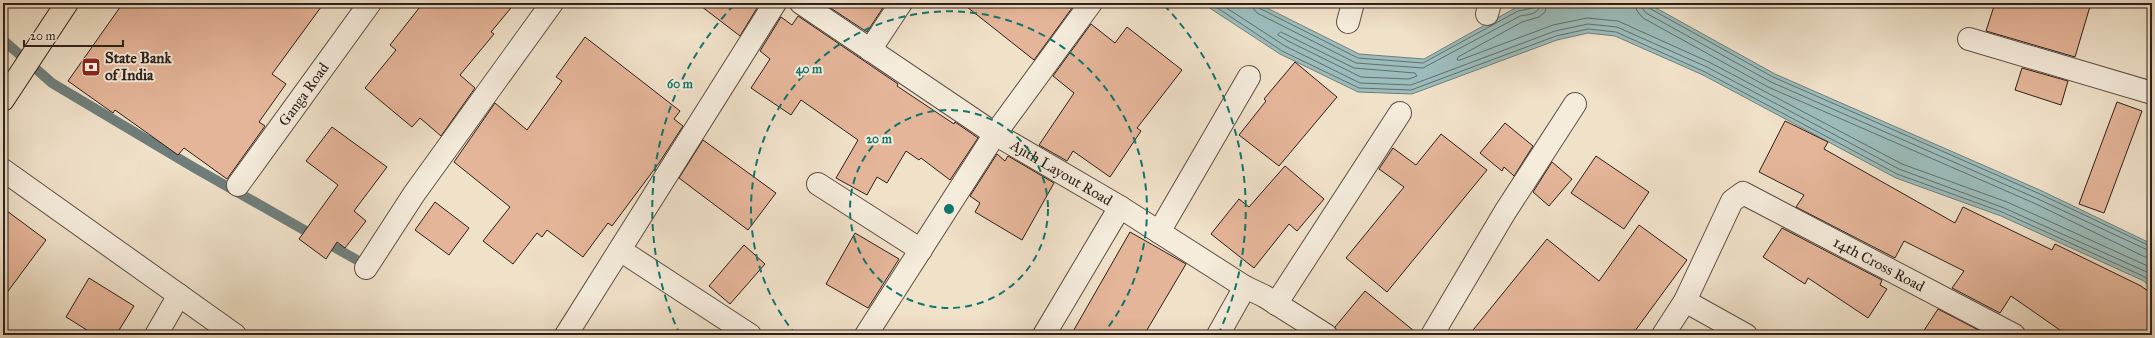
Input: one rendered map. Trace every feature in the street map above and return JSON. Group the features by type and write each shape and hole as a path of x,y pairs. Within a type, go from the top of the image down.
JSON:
{"main road":[{"path":"3,100 67,3"}],"street":[{"name":"Ganga Road","path":"238,185 370,3"},
{"path":"366,268 414,194 552,3"},
{"path":"566,335 775,3"},
{"name":"Ajith Layout Road","path":"801,3 995,134 1120,207 1245,287 1326,335"},
{"path":"870,50 901,3"},
{"path":"866,335 995,134 1091,3"},
{"path":"1969,40 2152,93"},
{"path":"1159,232 1249,77"},
{"path":"1432,335 1505,212 1575,104"},
{"path":"1276,304 1400,113"},
{"path":"3,170 235,335"},
{"path":"818,184 921,250"},
{"name":"14th Cross Road","path":"1685,301 1732,201 1743,194 2014,335"},
{"path":"1044,335 1120,207"},
{"path":"620,250 750,335"},
{"path":"1218,335 1245,287"},
{"path":"156,335 179,295"},
{"path":"1663,335 1685,301 1746,335"}],"water":[{"path":"1202,3 1257,3 1359,54 1424,59 1517,7 1544,3 1647,3 1775,74 2042,191 2152,244 2152,290 2144,281 2001,216 1896,178 1703,75 1615,36 1588,33 1557,40 1412,94 1358,92 1280,54"}],"building":[{"path":"123,3 324,3 272,74 286,84 259,122 265,126 227,179 184,148 178,155 115,110 113,113 68,81"},
{"path":"423,3 515,3 491,32 494,34 460,75 475,88 441,136 420,118 412,127 365,88 396,50 390,45"},
{"path":"697,3 760,3 740,36"},
{"path":"823,3 886,3 867,32"},
{"path":"962,3 1066,3 1072,8 1034,60"},
{"path":"1995,3 2091,3 2075,57 1986,31"},
{"path":"798,16 898,84 897,86 978,138 950,180 921,158 919,160 906,151 887,183 877,177 867,195 836,178 858,140 801,100 791,115 751,88 770,59 760,51 781,17 792,25"},
{"path":"1091,24 1115,43 1127,27 1182,70 1137,128 1141,131 1110,177 1073,151 1067,161 1039,145 1074,93 1053,76"},
{"path":"585,37 680,111 674,119 683,126 659,163 612,226 608,223 583,257 547,230 542,237 537,233 513,264 483,241 510,207 454,162 495,103 527,130 562,81 556,77"},
{"path":"1295,62 1337,97 1279,166 1239,135 1266,101 1264,99"},
{"path":"2022,68 2068,81 2061,105 2015,90"},
{"path":"2117,102 2142,111 2104,213 2079,204"},
{"path":"1785,121 1828,142 1824,149 1955,223 1963,207 2052,250 2055,244 2141,286 2152,294 2152,335 2067,335 2011,296 2000,313 1952,288 1964,271 1904,241 1895,258 1796,207 1804,195 1759,172"},
{"path":"1505,123 1533,146 1514,176 1504,167 1502,171 1480,153"},
{"path":"332,127 387,167 354,211 366,221 345,248 337,242 326,259 299,239 338,185 306,161"},
{"path":"1441,134 1487,170 1387,292 1346,258 1404,187 1379,169 1393,148 1416,165"},
{"path":"703,140 776,193 748,230 679,178"},
{"path":"997,154 1005,161 1008,156 1054,183 1022,240 975,212 980,203 970,196"},
{"path":"1596,156 1649,192 1624,229 1571,193"},
{"path":"1552,162 1572,179 1549,206 1533,192"},
{"path":"1285,166 1324,199 1297,231 1289,224 1254,268 1211,234 1239,199 1249,207"},
{"path":"435,202 469,228 449,255 415,230"},
{"path":"3,208 46,240 3,298"},
{"path":"1639,225 1687,260 1632,335 1469,335 1547,239 1599,281"},
{"path":"1782,228 1882,280 1880,285 1887,289 1868,318 1808,278 1805,284 1763,257"},
{"path":"1130,232 1186,264 1144,335 1071,335"},
{"path":"855,233 899,259 868,308 826,284"},
{"path":"744,245 765,264 730,304 709,286"},
{"path":"89,278 134,306 116,335 95,335 66,317"},
{"path":"1365,291 1419,335 1338,335 1335,327"},
{"path":"1938,309 1986,334 1921,335"}],"waterway":[{"path":"3,40 52,83 193,167 357,260"}],"place":[{"name":"State Bank of India","path":"91,67"}]}
